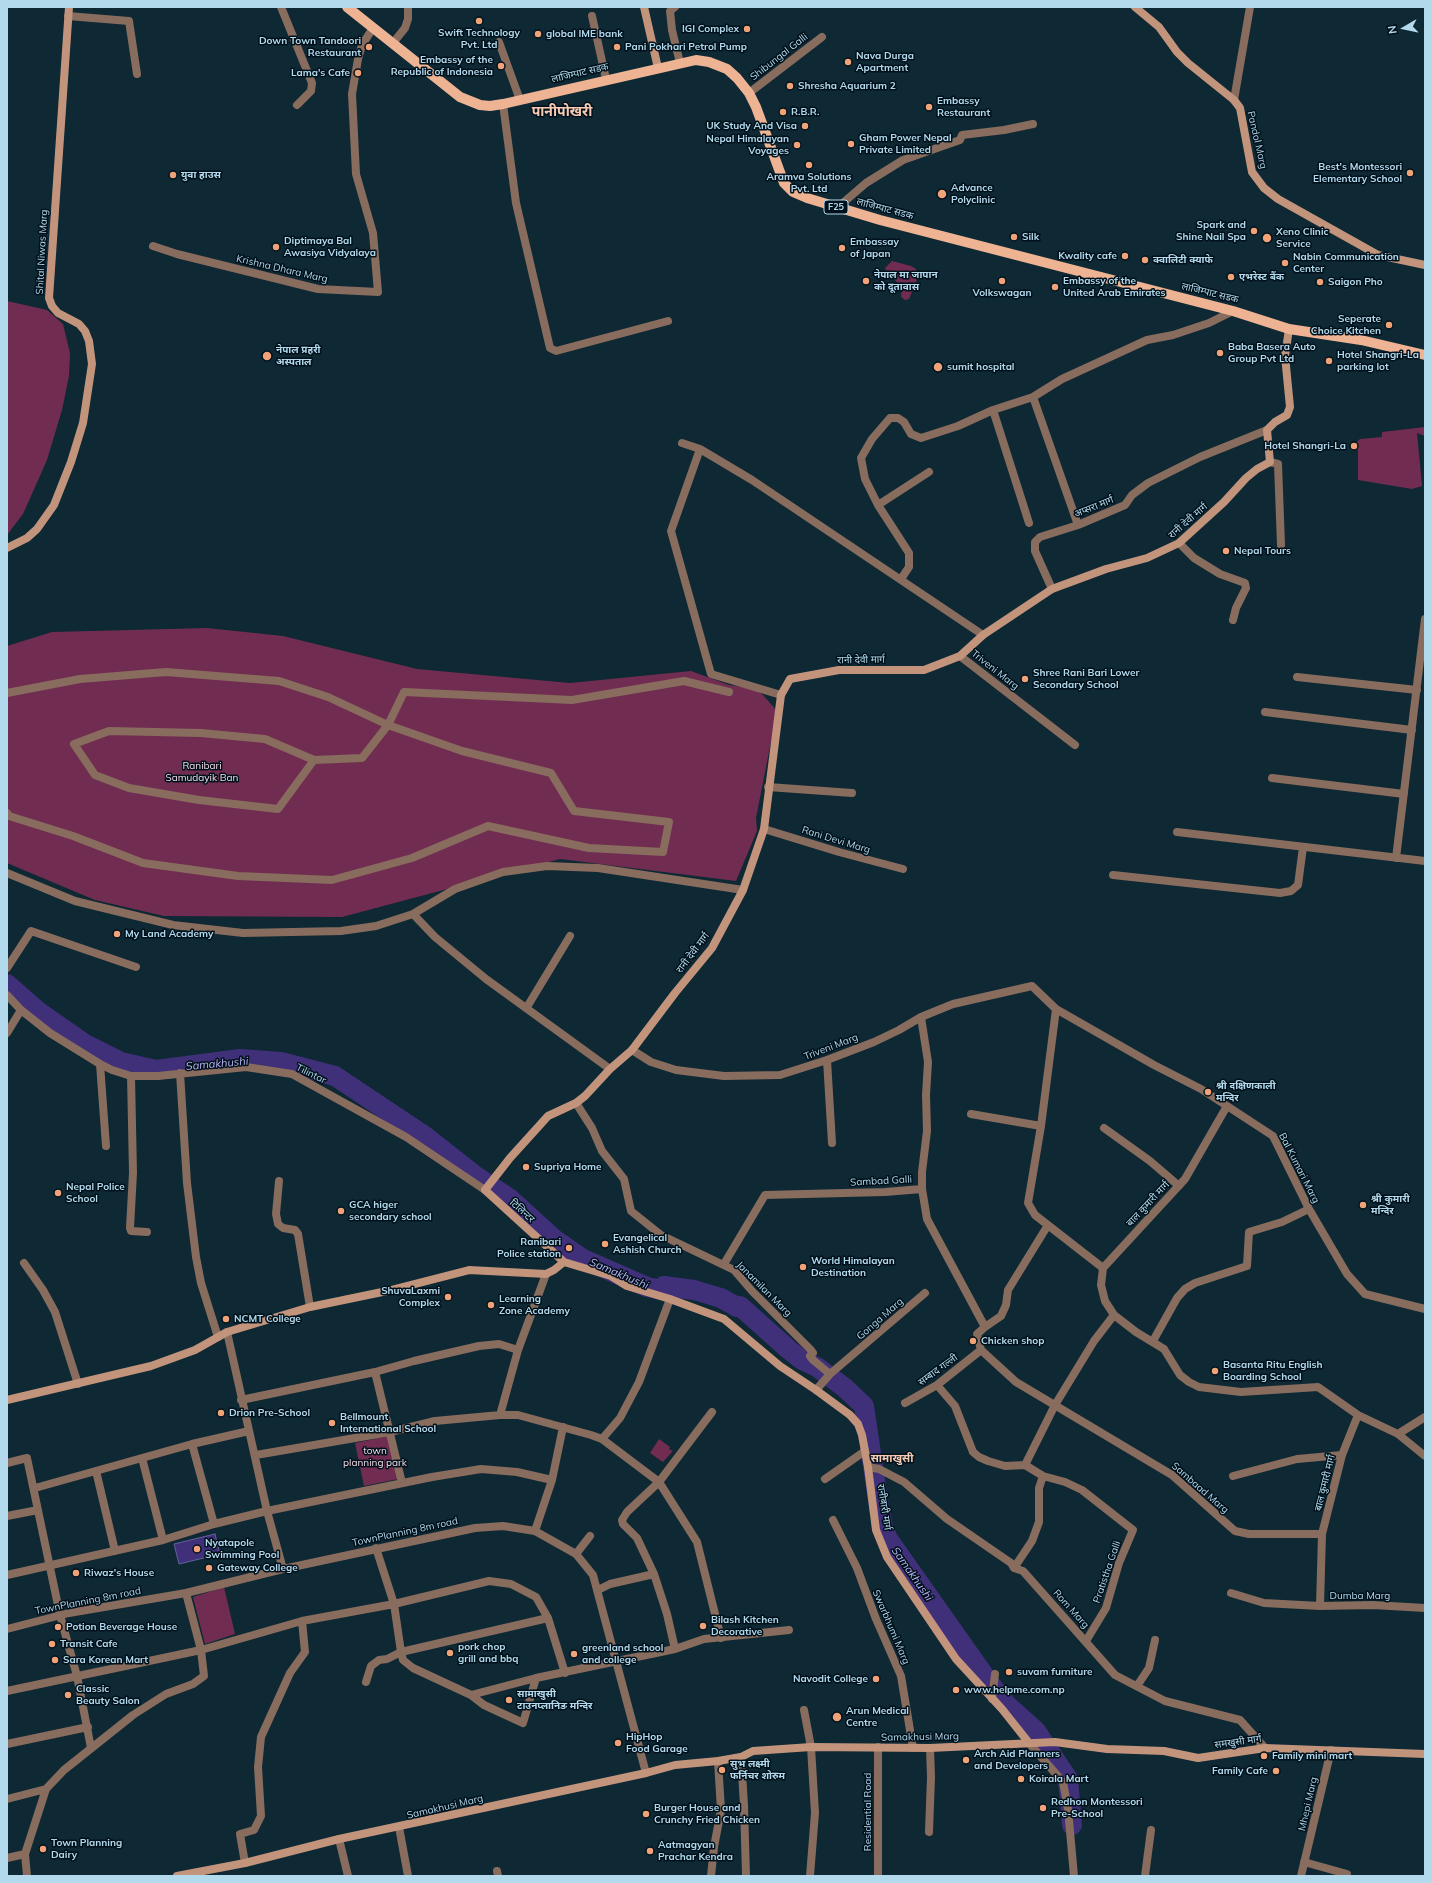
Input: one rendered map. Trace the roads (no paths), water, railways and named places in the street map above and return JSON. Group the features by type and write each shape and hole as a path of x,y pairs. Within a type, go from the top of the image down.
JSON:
{"main road":[{"name":"लाजिम्पाट सडक","path":"347,7 464,99 480,105 490,106 503,104 606,79 696,60 718,64 737,78 748,93 756,107 784,183 794,192 837,208 1233,311 1290,329 1361,340 1425,355"}],"street":[{"name":"Shital Niwas Marg","path":"7,548 26,538 38,529 54,505 71,462 83,423 92,364 89,341 85,331 79,324 58,313 52,306 49,298 69,7"},
{"path":"281,7 312,83 311,91 297,105"},
{"path":"393,43 405,28 408,19 408,7"},
{"path":"644,7 658,68"},
{"path":"675,7 670,11 672,30 680,63"},
{"name":"Pandol Marg","path":"1135,7 1159,27 1177,52 1188,63 1234,100 1240,108 1252,172 1264,188 1278,199 1378,255 1425,265"},
{"path":"1234,100 1250,7"},
{"path":"68,16 129,21 137,74"},
{"path":"592,16 606,79"},
{"name":"Krishna Dhara Marg","path":"153,246 177,254 318,289 378,292 373,233 356,174 352,100 358,59 362,45 373,28"},
{"name":"Shibungal Galli","path":"748,93 822,36"},
{"path":"499,42 520,100"},
{"path":"503,104 516,203 550,348 556,351 668,321"},
{"path":"837,208 866,183 903,160 960,140 962,135 1004,130 1033,124"},
{"path":"901,579 909,567 909,553 878,505 865,479 861,458 872,439 890,418 898,418 904,422 911,434 921,438 958,426 993,410 1033,397 1062,379 1147,340 1173,335 1209,323 1233,311"},
{"path":"1281,545 1278,464 1270,462 1267,430 1275,422 1287,416 1290,407 1285,356 1290,329"},
{"path":"1033,397 1078,525"},
{"path":"993,410 1029,523"},
{"name":"अप्सरा मार्ग","path":"1052,589 1035,551 1034,542 1040,537 1078,525 1125,505 1132,495 1148,483 1200,456 1267,430"},
{"path":"682,443 700,449 752,480 983,635"},
{"path":"700,449 671,531 711,674 781,695"},
{"name":"रानी देवी मार्ग","path":"485,1190 525,1141 548,1116 576,1103 585,1096 610,1069 632,1050 675,992 712,948 743,890 764,828 768,787 781,695 790,679 839,670 924,670 960,656 983,635 1052,589 1106,569 1147,558 1179,543 1224,502 1256,469 1270,462"},
{"path":"878,505 929,472"},
{"path":"1179,543 1194,558 1220,574 1245,583 1246,588 1236,608 1233,620"},
{"path":"1396,858 1412,730 1420,685 1425,619"},
{"name":"Triveni Marg","path":"960,656 1075,745"},
{"path":"7,693 80,679 166,672 279,681 328,697 388,725 462,751 551,773 574,810 669,822 662,852 589,848 488,826 412,858 332,880 238,876 143,863 73,836 8,816 7,813"},
{"path":"1297,677 1420,685"},
{"path":"314,760 278,809 199,800 129,788 95,775 74,744 110,731 201,733 265,739 314,760 362,758 388,725 404,692 572,700 684,681 729,692"},
{"path":"1265,712 1412,730"},
{"path":"1272,778 1404,794"},
{"path":"768,787 852,793"},
{"name":"Rani Devi Marg","path":"764,828 839,852 903,869"},
{"path":"1177,832 1425,861"},
{"path":"1113,875 1280,893 1291,891 1298,885 1303,847"},
{"path":"7,873 75,900 173,925 243,933 341,930 376,926 413,914 455,889 502,872 547,866 598,868 743,890"},
{"path":"413,914 435,937 486,979 527,1007 610,1069"},
{"path":"7,968 31,931 136,967"},
{"path":"527,1007 570,936"},
{"name":"Triveni Marg","path":"632,1050 651,1062 676,1070 724,1076 780,1075 827,1060 874,1042 920,1017 953,1004 1032,986"},
{"name":"Bal Kumari Marg","path":"1032,986 1056,1008 1154,1065 1201,1089 1273,1136 1309,1209 1347,1274 1365,1294 1425,1309"},
{"name":"Tilintar","path":"7,995 21,1010 50,1033 100,1064 112,1070 131,1076 158,1076 246,1067 292,1074 406,1137 485,1190"},
{"path":"1056,1008 1041,1126 1028,1203 1035,1215 1103,1268 1100,1276 1102,1294 1114,1315 1136,1332 1164,1349 1180,1375 1199,1387 1241,1392 1318,1387 1358,1415 1398,1434 1425,1456"},
{"path":"7,1033 21,1010"},
{"path":"920,1017 928,1062 926,1095 927,1131 922,1172 922,1189"},
{"path":"827,1060 832,1144"},
{"path":"100,1064 106,1146"},
{"path":"180,1073 187,1183 196,1257 200,1283 218,1337"},
{"path":"131,1076 133,1174 130,1228 131,1231 147,1232"},
{"name":"Janamilan Marg","path":"576,1103 592,1128 602,1150 624,1179 631,1211 661,1235 734,1270 752,1291 810,1348 813,1353 810,1356 827,1377"},
{"name":"बाल कुमारी मार्ग","path":"1103,1268 1185,1179 1227,1106"},
{"path":"971,1114 1041,1126"},
{"path":"1104,1128 1150,1161 1179,1186"},
{"path":"280,1181 276,1214 278,1224 283,1228 295,1230 298,1234 310,1307"},
{"name":"Sambad Galli","path":"724,1264 765,1195 885,1192 922,1189 927,1219 985,1327"},
{"name":"टिलिन्टर","path":"485,1190 564,1262"},
{"path":"1153,1341 1177,1298 1185,1289 1195,1283 1246,1266 1248,1232 1282,1222 1309,1209"},
{"path":"981,1350 977,1334 1001,1316 1006,1305 1008,1290 1048,1225"},
{"path":"7,1400 151,1366 194,1350 227,1332 310,1307 386,1291 469,1270 546,1274 564,1262"},
{"name":"रानीबारी मार्ग","path":"564,1262 611,1276 627,1286 640,1291 670,1299 724,1319 780,1366 850,1415 858,1424 865,1451 873,1468 876,1530 887,1557 956,1659 1032,1743"},
{"path":"24,1263 56,1312 78,1384"},
{"path":"500,1415 518,1350 546,1274"},
{"name":"Gonga Marg","path":"827,1377 926,1293"},
{"path":"602,1439 620,1418 639,1382 670,1299"},
{"path":"1025,1465 1055,1405 1094,1341 1114,1315"},
{"path":"227,1332 241,1400 256,1455 268,1511 283,1569"},
{"path":"241,1400 375,1372 414,1360 479,1346 498,1344 518,1350"},
{"name":"Sambaad Marg","path":"981,1350 1016,1382 1172,1475 1235,1531 1249,1534 1322,1534"},
{"name":"सम्बाद गल्ली","path":"905,1403 937,1385 981,1350"},
{"path":"375,1372 402,1483"},
{"path":"816,1390 827,1377"},
{"path":"937,1385 954,1406 973,1452 988,1461 1005,1466 1025,1465 1043,1476 1039,1488 1039,1522 1032,1540 1014,1568"},
{"path":"675,1649 667,1614 654,1574 637,1538 623,1524 622,1520 627,1512 659,1482 712,1412"},
{"path":"256,1455 390,1432 435,1421 500,1415 518,1415 602,1439 659,1482 697,1542 721,1638"},
{"name":"बाल कुमारी मार्ग","path":"1322,1534 1342,1456 1358,1415"},
{"path":"1398,1434 1425,1417"},
{"path":"534,1531 552,1480 563,1427"},
{"path":"35,1488 192,1444 249,1431"},
{"path":"192,1444 214,1524"},
{"path":"825,1479 865,1451"},
{"path":"1233,1476 1297,1459 1342,1456"},
{"path":"7,1463 27,1458 35,1488 49,1566 60,1615 77,1676 91,1748"},
{"path":"142,1458 163,1540"},
{"name":"Rom Marg","path":"873,1468 904,1482 947,1519 1011,1563 1014,1568 1023,1571 1115,1675 1165,1701 1240,1720 1265,1748"},
{"path":"96,1470 115,1552"},
{"path":"7,1575 115,1552 163,1540 214,1524 268,1511 432,1477 481,1470 517,1472 552,1480"},
{"name":"Pratistha Galli","path":"1043,1476 1065,1482 1082,1490 1133,1530 1119,1563 1106,1608 1086,1641"},
{"path":"7,1516 38,1510"},
{"name":"Swarbhumi Marg","path":"833,1520 857,1568 876,1620 901,1676 913,1748"},
{"name":"TownPlanning 8m road","path":"7,1629 60,1615 186,1593 376,1548 474,1528 503,1526 534,1531 576,1554 593,1575 646,1773"},
{"name":"Dumba Marg","path":"1322,1534 1320,1606 1373,1605 1425,1608"},
{"path":"576,1554 590,1536"},
{"path":"376,1548 394,1604 403,1660 413,1668 471,1694 484,1705 523,1723 536,1678"},
{"path":"598,1590 610,1584 654,1574"},
{"path":"7,1691 202,1650 302,1621 394,1604 489,1582 511,1584 536,1597 548,1618 565,1673"},
{"path":"27,1876 25,1854 46,1789 64,1770 133,1715 166,1694 193,1684 204,1676 202,1650 186,1593"},
{"path":"1231,1593 1264,1603 1320,1606"},
{"path":"366,1682 371,1666 379,1660 387,1659 401,1652 548,1618"},
{"path":"244,1863 240,1834 254,1830 261,1816 258,1767 261,1737 290,1673 305,1652 302,1621"},
{"path":"471,1694 536,1678 675,1649 704,1639 789,1630"},
{"path":"1137,1686 1149,1668 1155,1640"},
{"path":"992,1699 995,1674"},
{"path":"804,1710 811,1747 815,1813 810,1876"},
{"path":"7,1744 88,1727"},
{"name":"समखुसी मार्ग","path":"1032,1743 1055,1742 1107,1748 1164,1751 1198,1758 1265,1748 1425,1754"},
{"path":"1032,1743 1063,1782 1068,1809 1074,1876"},
{"name":"Samakhusi Marg","path":"177,1876 244,1863 339,1839 646,1773 674,1765 718,1761 741,1757 754,1751 811,1747 930,1748 1032,1743"},
{"name":"Residential Road","path":"878,1747 878,1876"},
{"path":"929,1832 931,1777 930,1748"},
{"name":"Mhepi Marg","path":"1301,1876 1331,1750"},
{"path":"741,1757 746,1876"},
{"path":"711,1876 714,1847 721,1810 718,1761"},
{"path":"7,1800 46,1789"},
{"path":"399,1827 408,1876"},
{"path":"1145,1876 1151,1830"},
{"path":"339,1839 348,1876"},
{"path":"7,1858 25,1854"},
{"path":"1304,1862 1346,1874"}],"waterway":[{"name":"Samakhushi","path":"7,984 39,1012 85,1044 121,1062 156,1070 240,1059 281,1062 335,1076 425,1136 476,1176 509,1198 554,1239 583,1259 647,1287 662,1290 664,1286 694,1290 721,1298 737,1307 740,1306 802,1360 817,1367 845,1388 864,1406 879,1507 883,1527 888,1539 991,1685 1007,1705 1036,1731 1068,1779 1072,1825"}],"place":[{"name":"Swift Technology Pvt. Ltd","path":"479,21"},
{"name":"IGI Complex","path":"747,29"},
{"name":"global IME bank","path":"538,34"},
{"name":"Down Town Tandoori Restaurant","path":"369,47"},
{"name":"Pani Pokhari Petrol Pump","path":"617,47"},
{"name":"Nava Durga Apartment","path":"848,62"},
{"name":"Embassy of the Republic of Indonesia","path":"501,66"},
{"name":"Lama's Cafe","path":"358,73"},
{"name":"Shresha Aquarium 2","path":"790,86"},
{"name":"Embassy Restaurant","path":"929,107"},
{"name":"R.B.R.","path":"783,112"},
{"name":"UK Study And Visa","path":"805,126"},
{"name":"Gham Power Nepal Private Limited","path":"851,144"},
{"name":"Nepal Himalayan Voyages","path":"797,145"},
{"name":"Aramva Solutions Pvt. Ltd","path":"809,165"},
{"name":"Best's Montessori Elementary School","path":"1410,173"},
{"name":"युवा हाउस","path":"173,175"},
{"name":"Advance Polyclinic","path":"942,194"},
{"name":"Spark and Shine Nail Spa","path":"1254,231"},
{"name":"Silk","path":"1014,237"},
{"name":"Xeno Clinic Service","path":"1267,238"},
{"name":"Diptimaya Bal Awasiya Vidyalaya","path":"276,247"},
{"name":"Embassay of Japan","path":"842,248"},
{"name":"Kwality cafe","path":"1125,256"},
{"name":"क्वालिटी क्याफे","path":"1145,260"},
{"name":"Nabin Communication Center","path":"1285,263"},
{"name":"एभरेस्ट बैंक","path":"1231,277"},
{"name":"नेपाल मा जापान को दूतावास","path":"866,281"},
{"name":"Volkswagan","path":"1002,281"},
{"name":"Saigon Pho","path":"1320,282"},
{"name":"Embassy of the United Arab Emirates","path":"1055,287"},
{"name":"Seperate Choice Kitchen","path":"1389,325"},
{"name":"Baba Basera Auto Group Pvt Ltd","path":"1220,353"},
{"name":"नेपाल प्रहरी अस्पताल","path":"267,356"},
{"name":"Hotel Shangri-La parking lot","path":"1329,361"},
{"name":"sumit hospital","path":"938,367"},
{"name":"Hotel Shangri-La","path":"1354,446"},
{"name":"Nepal Tours","path":"1226,551"},
{"name":"Shree Rani Bari Lower Secondary School","path":"1025,679"},
{"name":"My Land Academy","path":"117,934"},
{"name":"श्री दक्षिणकाली मन्दिर","path":"1208,1092"},
{"name":"Supriya Home","path":"526,1167"},
{"name":"Nepal Police School","path":"58,1193"},
{"name":"श्री कुमारी मन्दिर","path":"1363,1205"},
{"name":"GCA higer secondary school","path":"341,1211"},
{"name":"Evangelical Ashish Church","path":"605,1244"},
{"name":"Ranibari Police station","path":"569,1248"},
{"name":"World Himalayan Destination","path":"803,1267"},
{"name":"ShuvaLaxmi Complex","path":"448,1297"},
{"name":"Learning Zone Academy","path":"491,1305"},
{"name":"NCMT College","path":"226,1319"},
{"name":"Chicken shop","path":"973,1341"},
{"name":"Basanta Ritu English Boarding School","path":"1215,1371"},
{"name":"Drion Pre-School","path":"221,1413"},
{"name":"Bellmount International School","path":"332,1423"},
{"name":"Nyatapole Swimming Pool","path":"197,1549"},
{"name":"Gateway College","path":"209,1568"},
{"name":"Riwaz's House","path":"76,1573"},
{"name":"Bilash Kitchen Decorative","path":"703,1626"},
{"name":"Potion Beverage House","path":"58,1627"},
{"name":"Transit Cafe","path":"52,1644"},
{"name":"pork chop grill and bbq","path":"450,1653"},
{"name":"greenland school and college","path":"574,1654"},
{"name":"Sara Korean Mart","path":"55,1660"},
{"name":"suvam furniture","path":"1009,1672"},
{"name":"Navodit College","path":"876,1679"},
{"name":"www.helpme.com.np","path":"956,1690"},
{"name":"Classic Beauty Salon","path":"68,1695"},
{"name":"सामाखुसी टाउनप्लानिङ मन्दिर","path":"509,1700"},
{"name":"Arun Medical Centre","path":"837,1717"},
{"name":"HipHop Food Garage","path":"618,1743"},
{"name":"Family mini mart","path":"1264,1756"},
{"name":"Arch Aid Planners and Developers","path":"966,1760"},
{"name":"सुभ लक्ष्मी फर्निचर शोरुम","path":"722,1770"},
{"name":"Family Cafe","path":"1276,1771"},
{"name":"Koirala Mart","path":"1021,1779"},
{"name":"Redhon Montessori Pre-School","path":"1043,1808"},
{"name":"Burger House and Crunchy Fried Chicken","path":"646,1814"},
{"name":"Town Planning Dairy","path":"43,1849"},
{"name":"Aatmagyan Prachar Kendra","path":"650,1851"}],"district":[{"name":"पानीपोखरी","path":"562,112"},
{"name":"सामाखुसी","path":"892,1459"}],"park label":[{"name":"Ranibari Samudayik Ban","path":"202,772"},
{"name":"town planning park","path":"375,1456"}]}
